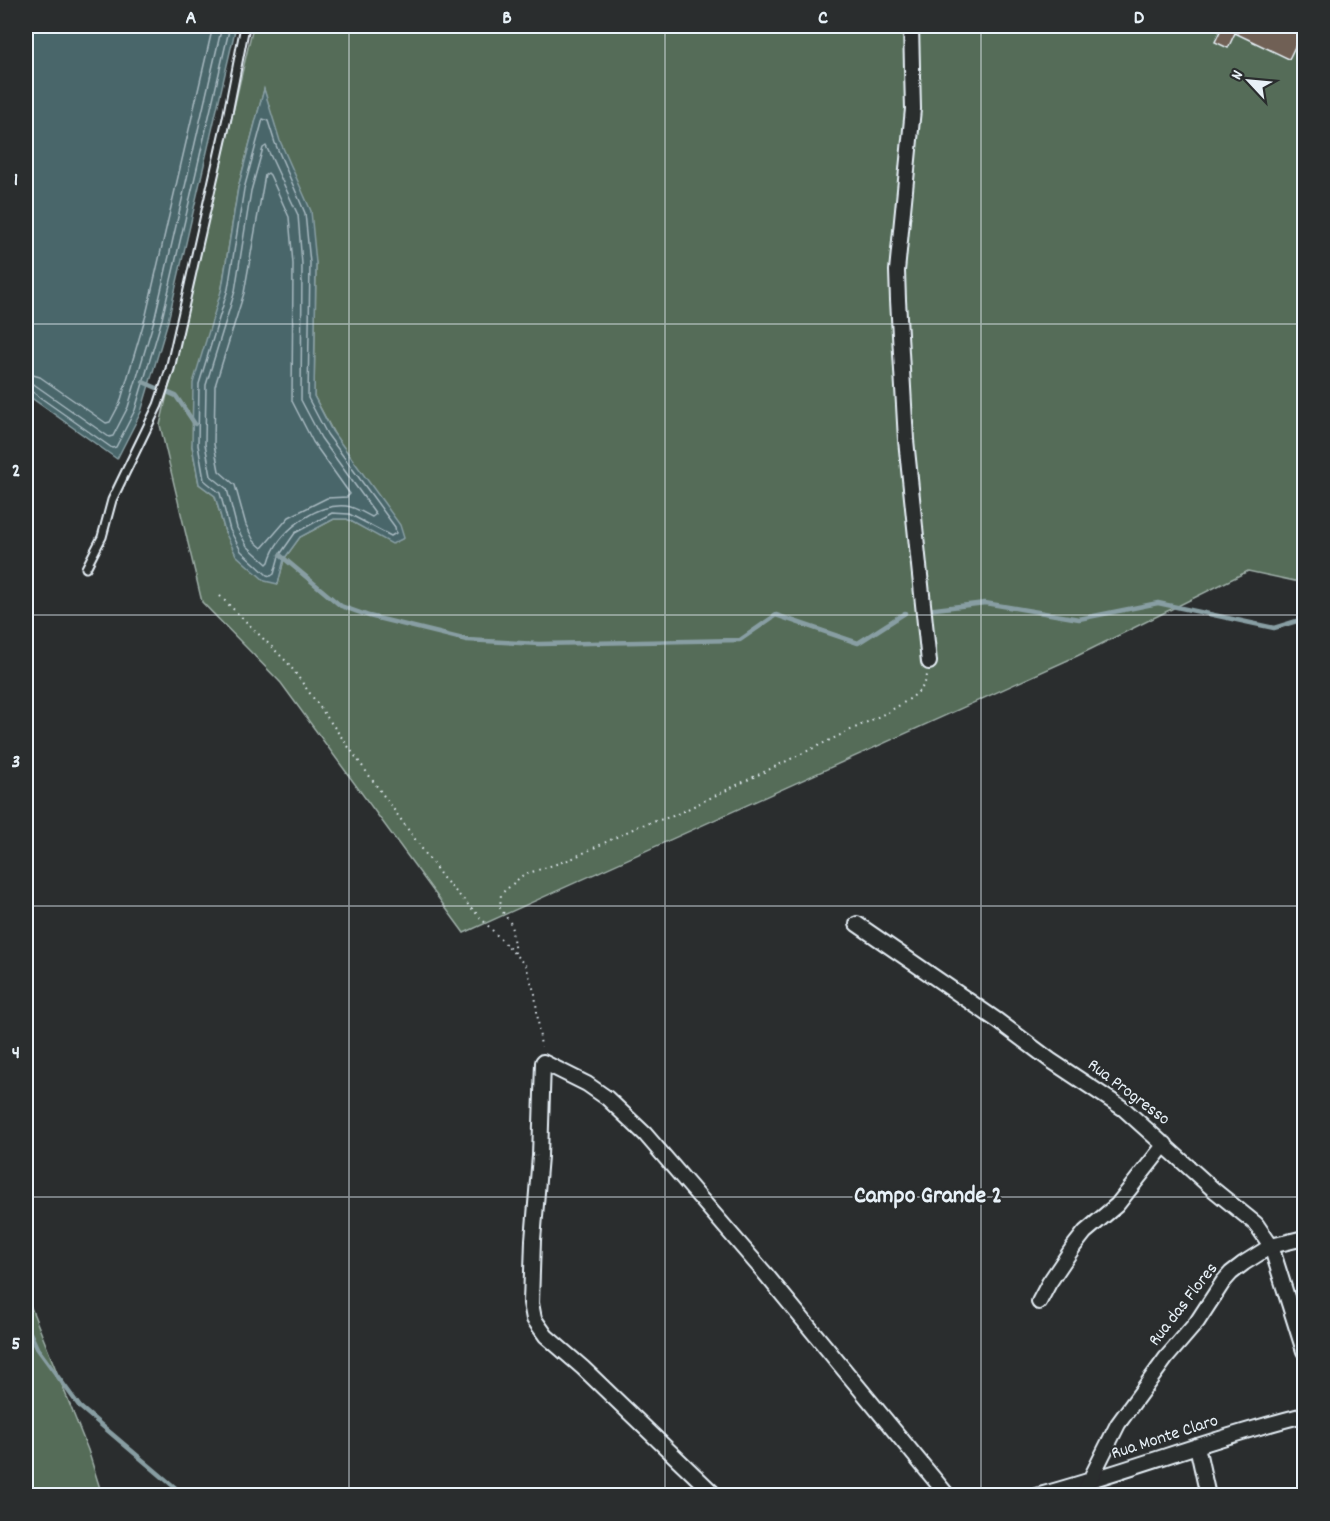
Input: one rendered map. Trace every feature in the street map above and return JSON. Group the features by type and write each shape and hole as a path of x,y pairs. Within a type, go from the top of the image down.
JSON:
{"street":[{"path":"911,26 913,109 897,271 906,440 929,662"},
{"name":"Rua Progresso","path":"857,924 998,1021 1050,1060 1124,1109 1214,1190 1256,1224 1271,1246 1305,1351"},
{"path":"716,1496 583,1368 546,1336 534,1320 531,1303 533,1240 540,1156 543,1062 587,1084 607,1098 645,1134 763,1270 948,1496"},
{"path":"1039,1302 1049,1283 1085,1232 1117,1205 1165,1144"},
{"name":"Rua das Flores","path":"1082,1496 1118,1424 1166,1358 1197,1322 1227,1278 1271,1246 1305,1238"},
{"name":"Rua Monte Claro","path":"1036,1496 1090,1482 1273,1422 1305,1415"},
{"path":"1197,1446 1208,1496"}],"lane":[{"path":"86,568 102,537 112,500 158,405 170,369 227,118 245,26"}],"path":[{"path":"220,596 288,663 443,878 526,966 535,994 543,1062"},
{"path":"515,953 511,924 500,908 501,894 523,875 571,859 639,826 673,816 890,711 918,693 927,681 929,662"}],"green space":[{"path":"253,26 1304,26 1304,583 1248,571 1077,656 464,933 281,683 202,602 160,425","holes":["264,90 316,263 314,396 392,543 347,519 334,519 300,537 284,559 278,584 225,532 215,496 199,484 192,446 222,288 238,188"]},
{"path":"26,1295 88,1450 102,1495 26,1495"}],"water":[{"path":"32,26 236,26 168,321 141,412 117,459 26,394 26,39"},
{"path":"264,89 280,141 311,211 316,263 314,396 332,431 400,525 404,538 392,544 347,519 334,519 300,537 284,559 278,584 265,581 236,555 225,532 215,496 199,484 192,446 193,383 222,288 238,188"}],"building":[{"path":"1219,26 1295,26 1303,30 1289,59 1235,33 1228,48 1215,42 1222,27"}],"waterway":[{"path":"143,382 176,396 195,424"},
{"path":"280,555 341,606 369,616 467,640 539,644 740,640 776,615 858,643 905,613"},
{"path":"927,610 985,603 1079,619 1158,603 1274,628 1300,620 1304,629"},
{"path":"26,1324 37,1348 80,1407 185,1496"}],"district":[{"name":"Campo Grande 2","path":"928,1197"}]}
